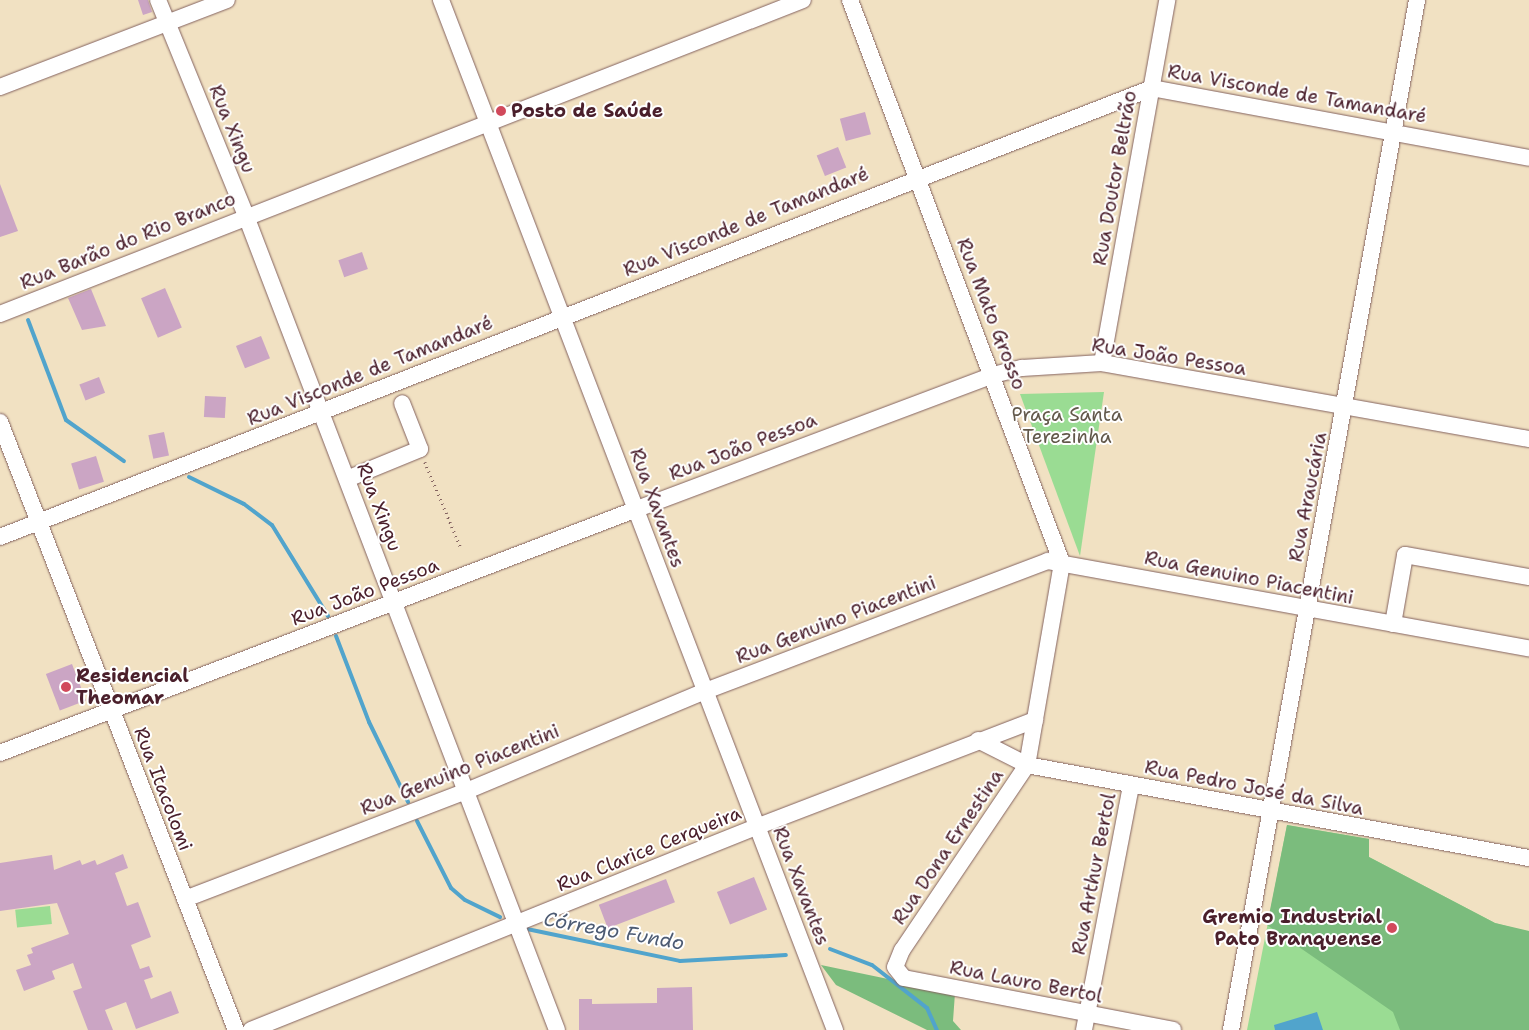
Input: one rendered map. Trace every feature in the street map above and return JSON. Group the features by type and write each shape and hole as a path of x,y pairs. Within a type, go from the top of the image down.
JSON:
{"street":[{"name":"Rua Xingu","path":"158,0 246,216 322,412 464,792 557,1030"},
{"path":"0,87 227,0"},
{"name":"Rua Xavantes","path":"441,0 564,316 637,509 703,692 835,1030"},
{"name":"Rua Barão do Rio Branco","path":"0,314 488,121 803,0"},
{"name":"Rua Mato Grosso","path":"850,0 993,375 1062,563 1027,765"},
{"name":"Rua Doutor Beltrão","path":"1102,363 1167,0"},
{"name":"Rua Araucária","path":"1232,1030 1417,0"},
{"name":"Rua Visconde de Tamandaré","path":"0,537 322,412 918,176 1152,88 1529,158"},
{"name":"Rua João Pessoa","path":"0,753 110,709 993,375 1063,363 1102,363 1529,439"},
{"path":"347,479 420,449 402,403"},
{"name":"Rua Itacolomi","path":"0,422 236,1030"},
{"path":"1393,624 1405,555 1529,577"},
{"name":"Rua Genuino Piacentini","path":"185,900 464,792 703,692 1048,561 1307,610 1529,648"},
{"name":"Rua Clarice Cerqueira","path":"251,1030 515,926 756,827 978,740 1036,720"},
{"name":"Rua Pedro José da Silva","path":"978,740 1027,765 1271,814 1529,858"},
{"name":"Rua Dona Ernestina","path":"902,950 1027,765"},
{"name":"Rua Arthur Bertol","path":"1084,1030 1132,785"},
{"name":"Rua Lauro Bertol","path":"902,950 895,967 904,978 1173,1030"}],"path":[{"path":"420,449 461,548"}],"green space":[{"name":"Praça Santa Terezinha","path":"1104,392 1080,556 1020,394"},
{"name":"Gremio Industrial Pato Branquense","path":"1287,825 1369,839 1369,857 1495,923 1529,932 1529,1030 1247,1030"},
{"name":"Gremio Industrial Pato Branquense","path":"1287,825 1369,839 1369,857 1495,923 1529,931 1529,1030 1400,1030 1393,1012 1267,925"},
{"path":"50,906 52,924 17,928 15,910"},
{"path":"821,965 955,993 953,1021 961,1030 927,1030 836,985"}],"water":[{"path":"1317,1012 1323,1030 1275,1030 1274,1025"}],"building":[{"path":"138,0 148,0 152,12 143,15"},
{"path":"865,112 871,134 846,141 840,119"},
{"path":"838,147 846,167 825,176 817,156"},
{"path":"0,184 18,231 0,237"},
{"path":"362,252 368,269 344,277 338,260"},
{"path":"165,288 182,328 158,338 141,298"},
{"path":"91,289 106,326 82,330 68,298"},
{"path":"261,336 270,358 245,368 236,346"},
{"path":"99,377 105,393 85,400 79,385"},
{"path":"205,396 226,397 225,418 204,417"},
{"path":"164,432 169,455 153,459 148,435"},
{"path":"96,456 104,482 79,489 71,464"},
{"name":"Residencial Theomar","path":"72,664 86,700 60,710 46,674"},
{"path":"123,854 128,868 115,873 127,906 138,902 151,937 131,945 140,969 149,966 153,977 144,980 151,999 171,991 179,1013 136,1029 126,1002 105,1010 113,1030 88,1030 73,991 82,988 73,963 52,971 55,979 24,991 16,970 31,965 27,955 33,953 31,948 69,934 57,903 0,911 0,863 52,855 54,870 80,860 82,865 95,860 97,865"},
{"path":"754,877 767,909 730,924 717,892"},
{"path":"666,879 675,902 608,928 599,905"},
{"path":"692,987 693,1030 579,1030 579,999 592,999 592,1004 657,1003 657,988"}],"waterway":[{"path":"28,320 66,420 124,461"},
{"name":"Córrego Fundo","path":"189,477 244,504 272,525 328,616"},
{"name":"Córrego Fundo","path":"336,636 369,722 408,802"},
{"name":"Córrego Fundo","path":"417,821 451,888 465,900 500,917"},
{"name":"Córrego Fundo","path":"527,929 680,961 786,955"},
{"name":"Córrego Fundo","path":"830,949 872,965 927,1008 937,1030"}],"place":[{"name":"Posto de Saúde","path":"501,111"},
{"name":"Residencial Theomar","path":"66,687"},
{"name":"Gremio Industrial Pato Branquense","path":"1392,928"}]}
